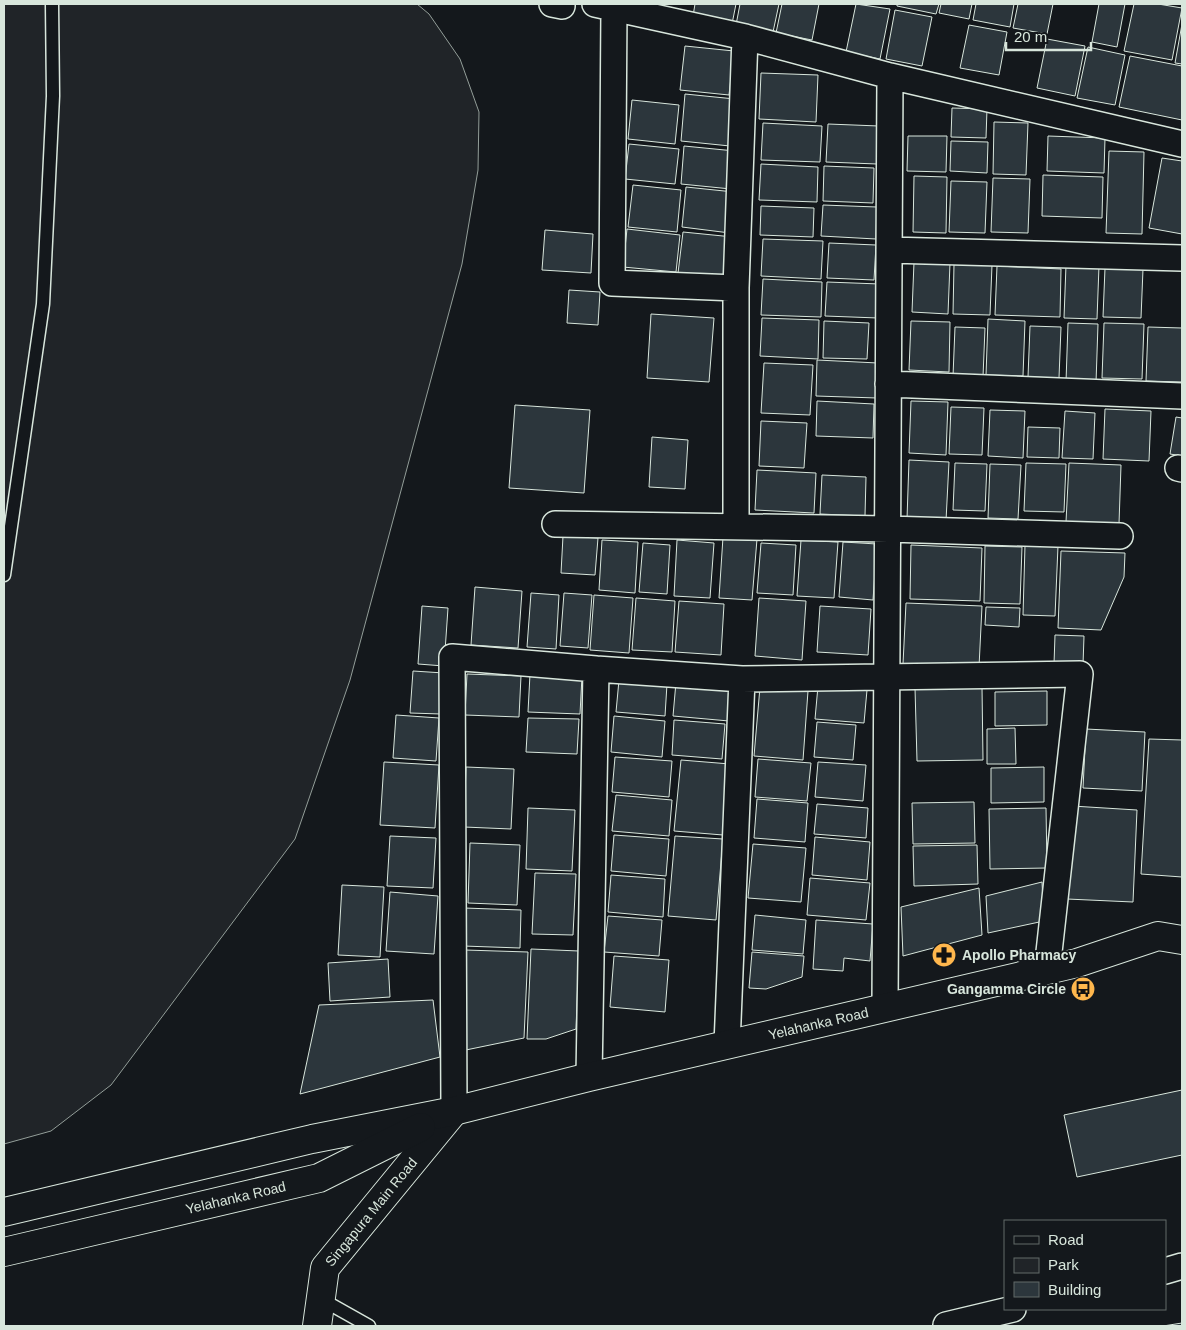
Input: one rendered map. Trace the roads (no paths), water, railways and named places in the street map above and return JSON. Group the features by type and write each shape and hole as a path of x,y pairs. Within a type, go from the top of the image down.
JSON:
{"main road":[{"name":"Yelahanka Road","path":"4,1212 312,1139 454,1111 589,1077 1077,963 1170,938 1182,919"},
{"name":"Yelahanka Road","path":"4,1252 319,1178 454,1111"},
{"name":"Singapura Main Road","path":"317,1326 325,1268 454,1111"}],"street":[{"path":"552,4 562,6 562,4"},
{"path":"736,288 612,283 604,6 689,14 745,37 890,76 1182,144"},
{"path":"736,526 736,288 745,37"},
{"path":"885,1008 890,76"},
{"path":"889,250 1182,258"},
{"path":"888,384 1182,396"},
{"path":"555,524 888,529 1120,536"},
{"path":"454,1111 452,657 742,679 1080,674 1047,970"},
{"path":"589,1077 596,669"},
{"path":"726,1045 742,679"},
{"path":"1166,1271 1182,1266"},
{"path":"946,1326 1009,1310"}],"lane":[{"path":"4,575 43,304 53,96 52,4"},
{"path":"321,1299 369,1326"}],"place":[{"name":"Apollo Pharmacy","path":"944,955"},
{"name":"Gangamma Circle","path":"1083,989"}]}
